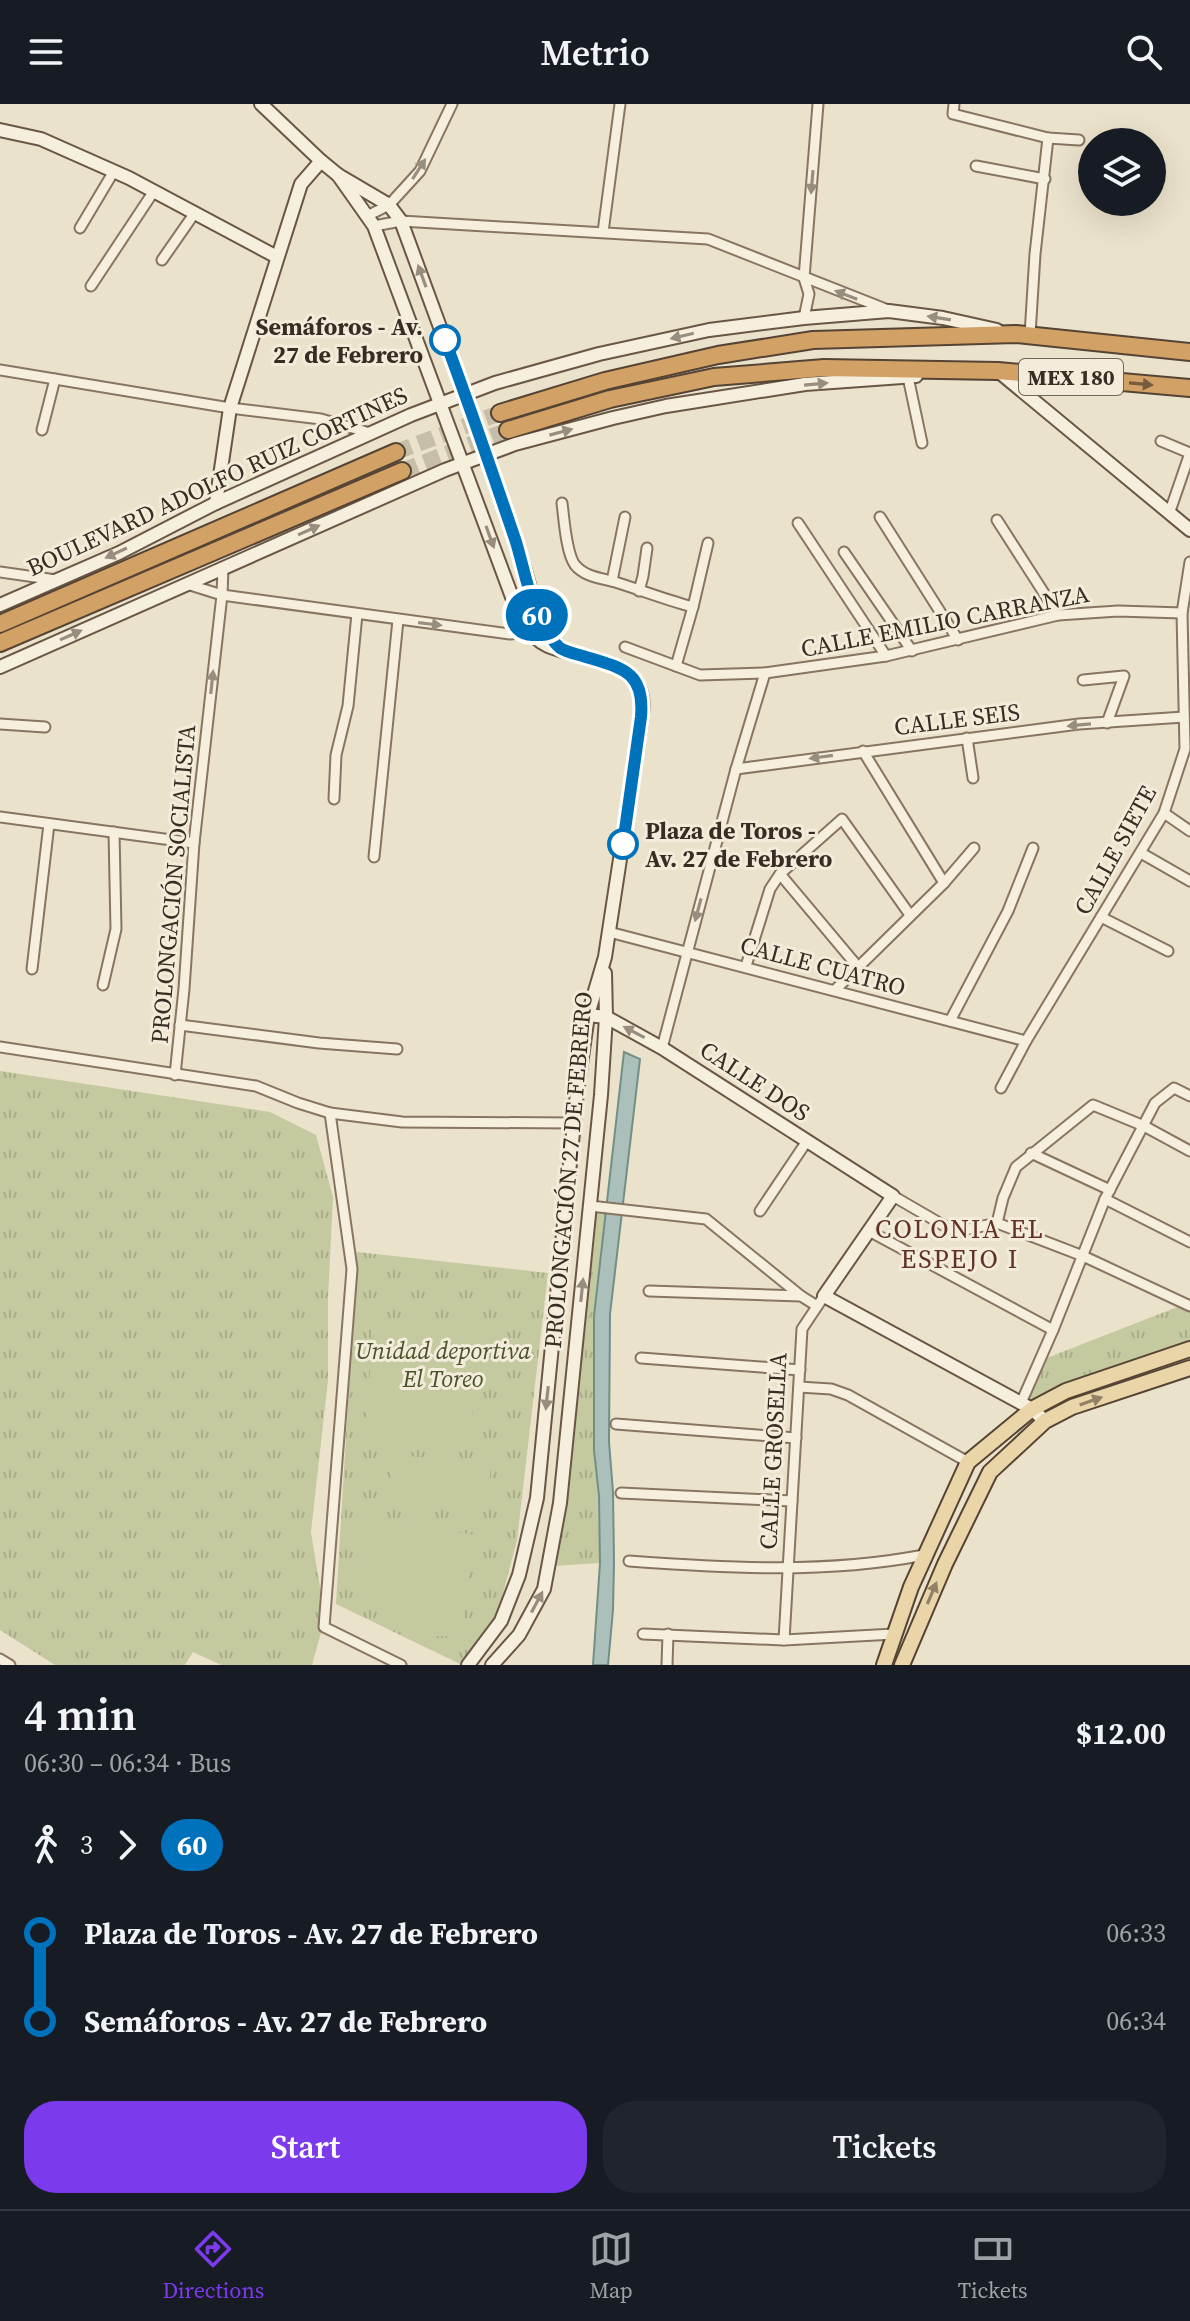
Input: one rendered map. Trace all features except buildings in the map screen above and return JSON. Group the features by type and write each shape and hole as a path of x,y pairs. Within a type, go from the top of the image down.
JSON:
{"highway":[{"name":"MEX 180","path":"1023,335 1190,352"},
{"path":"500,413 605,381 704,358 813,340 1023,335"},
{"path":"508,430 610,399 714,377 824,368 952,371"},
{"name":"MEX 180","path":"952,371 998,371 1190,388"},
{"path":"0,624 396,452"},
{"path":"0,643 402,471"},
{"path":"0,617 26,613"},
{"path":"0,651 40,626"}],"main road":[{"path":"261,104 321,161 338,175 389,205 401,221 487,455 538,616 561,649"},
{"path":"0,130 41,139 114,171 277,257"},
{"path":"216,503 230,408 301,184 321,161"},
{"path":"338,175 370,221 441,402 521,621 530,633 548,646 618,667 638,684 643,699 639,735 605,957"},
{"name":"BOULEVARD ADOLFO RUIZ CORTINES","path":"0,605 119,553 216,503 441,402 599,354 709,330 889,311 943,318 1023,335"},
{"path":"0,667 515,444 613,418 704,399 805,384 952,371"},
{"path":"998,371 1190,530"},
{"name":"PROLONGACIÓN 27 DE FEBRERO","path":"468,1665 501,1621 519,1575 537,1498 574,1123 588,1015 605,957"},
{"name":"PROLONGACIÓN 27 DE FEBRERO","path":"492,1665 519,1635 544,1589 560,1503 601,1095 606,1017 605,957"},
{"name":"CALLE DOS","path":"588,1015 606,1017 662,1048 893,1196"},
{"name":"CALLE GROSELLA","path":"821,1301 893,1196"},
{"path":"821,1301 1026,1406 1045,1421"},
{"path":"884,1665 924,1555 968,1462 1026,1406 1190,1349"},
{"path":"902,1665 945,1564 990,1472 1045,1421 1072,1407 1190,1368"}],"street":[{"path":"370,221 420,171 452,104"},
{"path":"603,232 620,104"},
{"path":"804,318 809,294 804,278 818,104"},
{"path":"954,104 953,114 1048,138 1078,140"},
{"path":"1023,335 1048,138"},
{"path":"976,166 1045,179"},
{"path":"80,228 114,171"},
{"path":"91,286 154,191"},
{"path":"162,260 194,214"},
{"path":"370,221 708,239 889,311"},
{"path":"0,370 230,408 321,419 370,433"},
{"path":"908,377 922,443"},
{"path":"42,430 55,379"},
{"path":"1161,441 1190,453 1169,514"},
{"path":"562,503 573,562 588,574 693,607"},
{"path":"612,581 625,517"},
{"path":"880,517 958,640"},
{"path":"997,520 1058,615"},
{"path":"798,523 886,656"},
{"path":"676,666 708,543"},
{"path":"639,591 647,548"},
{"path":"844,552 912,651"},
{"name":"CALLE SIETE","path":"1001,1088 1026,1041 1164,813 1184,755 1186,663 1182,613 1190,562"},
{"name":"PROLONGACIÓN SOCIALISTA","path":"0,1047 175,1075 194,843 223,568"},
{"path":"0,572 56,580"},
{"path":"187,584 222,595 510,634 530,633 543,626"},
{"name":"CALLE EMILIO CARRANZA","path":"625,647 700,675 765,673 912,651 1058,615 1118,611 1182,613"},
{"path":"334,799 336,755 348,706 357,614"},
{"path":"374,857 398,620"},
{"path":"662,1048 736,769 765,673"},
{"path":"1083,680 1124,676 1107,723"},
{"name":"CALLE SEIS","path":"736,769 967,738 1184,717"},
{"path":"0,724 45,727"},
{"path":"967,738 973,778"},
{"path":"863,751 944,883"},
{"path":"1164,813 1190,831"},
{"path":"0,817 194,843"},
{"path":"746,966 770,889 780,874 842,819 910,915"},
{"path":"32,969 49,824"},
{"path":"103,985 116,929 114,832"},
{"path":"835,990 944,883 974,848"},
{"path":"950,1021 1008,911 1033,848"},
{"path":"1141,853 1190,881"},
{"path":"780,874 858,967"},
{"path":"1101,917 1168,951"},
{"name":"CALLE CUATRO","path":"609,932 1026,1041"},
{"path":"180,1025 319,1043 397,1049"},
{"path":"175,1075 256,1086 330,1113 402,1122 574,1123"},
{"path":"1026,1406 1108,1195 1155,1103 1174,1088 1190,1096"},
{"path":"997,1223 1016,1167 1093,1105 1144,1126 1190,1151"},
{"path":"330,1113 352,1269 324,1627 401,1665"},
{"path":"760,1211 807,1141"},
{"path":"1031,1153 1190,1242"},
{"path":"893,1196 955,1232 997,1223 1083,1256 1190,1306"},
{"path":"590,1206 706,1219 801,1296"},
{"path":"869,1231 1053,1330"},
{"path":"649,1291 801,1296 821,1301"},
{"name":"CALLE GROSELLA","path":"784,1640 802,1329 821,1301"},
{"path":"641,1358 800,1370"},
{"path":"799,1387 831,1389 848,1395 968,1462"},
{"path":"616,1424 796,1438"},
{"path":"621,1493 792,1501"},
{"path":"629,1561 788,1568 890,1562 924,1555"},
{"path":"643,1634 784,1640 894,1634"},
{"path":"667,1665 668,1634"},
{"path":"0,1659 10,1665"}],"green space":[{"path":"0,1071 270,1112 316,1135 333,1197 328,1380 311,1532 325,1618 312,1665 221,1665 193,1652 185,1665 55,1665 0,1630"},
{"path":"590,1206 607,1208 596,1290 593,1349 600,1563 553,1566"},
{"name":"Unidad deportiva El Toreo","path":"357,1252 548,1273 517,1540 497,1616 462,1665 336,1604"},
{"path":"1185,1304 1190,1306 1190,1349 1032,1409 1021,1403 1039,1361"},
{"path":"375,1319 480,1328 469,1448 364,1439"},
{"path":"392,1455 491,1462 488,1505 389,1498"},
{"path":"366,1520 475,1535 460,1637 433,1636 398,1626 372,1604 360,1574 361,1539"}],"water":[{"path":"624,1052 640,1059 610,1314 613,1610 608,1665 593,1665 600,1563 599,1496 594,1450 594,1316"}],"tunnel":[{"path":"396,452 500,413"},
{"path":"402,471 508,430"}],"bus line":[{"name":"60","path":"445,340 487,455 543,626 561,649 618,667 638,684 643,699 623,844"}],"place":[{"name":"Semáforos - Av. 27 de Febrero","path":"445,340"},
{"name":"Plaza de Toros - Av. 27 de Febrero","path":"623,844"}],"district":[{"name":"COLONIA EL ESPEJO I","path":"960,1244"}]}
